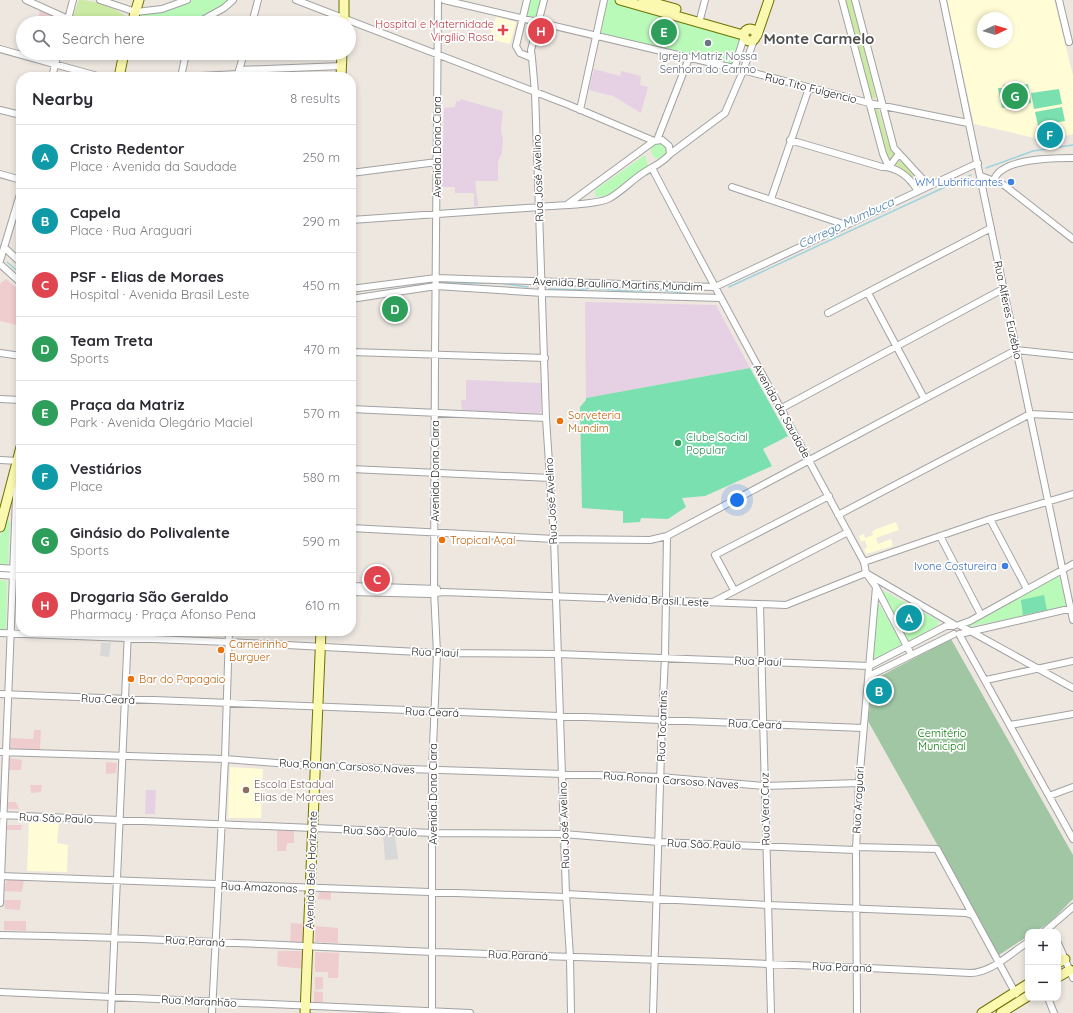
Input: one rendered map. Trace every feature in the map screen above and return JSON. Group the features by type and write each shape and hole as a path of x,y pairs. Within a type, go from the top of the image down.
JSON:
{"street":[{"path":"26,0 57,16"},
{"path":"68,16 73,0"},
{"path":"100,0 136,12 162,9 187,0"},
{"path":"135,16 139,0"},
{"path":"210,16 224,8 233,0"},
{"path":"254,16 258,0"},
{"path":"296,0 333,16"},
{"path":"344,0 344,16"},
{"name":"Avenida Dona Clara","path":"432,1012 432,770 437,653 434,591 438,0"},
{"name":"Rua Tito Fulgencio","path":"444,0 743,71 869,103 881,104 968,122"},
{"path":"527,0 516,46 520,53 532,58"},
{"name":"Rua José Avelino","path":"544,0 531,50 535,92 540,207 546,418 554,539 571,1013"},
{"path":"580,110 604,0"},
{"path":"620,0 749,34"},
{"path":"644,0 700,20"},
{"path":"700,20 705,0"},
{"path":"356,220 540,207 609,199 667,158 670,154 724,113 743,71 749,34 756,23 762,0"},
{"path":"734,69 749,34 769,0"},
{"path":"842,0 883,154 889,166 909,178 918,191"},
{"path":"855,0 881,104 892,141 899,154 930,186"},
{"name":"Rua Alferes Euzébio","path":"943,0 968,122 981,176 1047,502 1072,608 1073,620"},
{"path":"1060,0 1069,42"},
{"path":"356,25 438,55 667,143 670,154"},
{"path":"0,49 16,53"},
{"path":"568,204 656,140 689,58"},
{"path":"40,60 83,72"},
{"path":"53,72 56,60"},
{"path":"119,72 122,60"},
{"path":"182,72 185,60"},
{"path":"239,72 242,60"},
{"path":"342,60 342,72"},
{"path":"264,72 342,66"},
{"path":"771,199 809,88"},
{"path":"0,110 16,114"},
{"path":"790,140 882,167 889,166 899,154"},
{"path":"994,180 1000,171 1015,164 1037,159 1073,158"},
{"path":"356,172 437,162"},
{"name":"Avenida Braulino Martins Mundim","path":"356,288 436,278 715,288 978,163"},
{"name":"Avenida da Saudade","path":"652,168 715,288 829,496 864,562 866,573 876,587 911,654"},
{"path":"0,174 16,179"},
{"path":"981,176 1004,185 1073,238"},
{"path":"732,187 846,225"},
{"path":"592,188 597,201"},
{"path":"0,261 16,207"},
{"path":"828,313 991,228"},
{"path":"4,247 16,259"},
{"path":"0,264 16,278"},
{"name":"Avenida Braulino Martins Mundim","path":"356,298 436,286 542,292 720,297"},
{"path":"782,408 1004,289"},
{"path":"868,293 924,398"},
{"path":"356,528 554,539 650,540 667,536 1016,350 1073,356"},
{"path":"356,352 544,358"},
{"path":"0,353 16,355"},
{"path":"0,399 16,400"},
{"path":"356,409 546,418"},
{"path":"838,514 1030,414 1073,416"},
{"path":"0,460 16,461"},
{"path":"356,469 550,478"},
{"path":"0,527 2,513 16,470"},
{"path":"864,562 990,519 1073,494"},
{"path":"734,590 716,555 829,496"},
{"path":"2,513 16,513"},
{"path":"990,519 1027,590"},
{"path":"712,603 734,590 848,532"},
{"name":"Rua Tocantins","path":"653,1013 665,657 667,536"},
{"path":"940,536 982,615"},
{"path":"0,903 3,753 8,695 16,542"},
{"path":"869,666 946,626 957,626 982,615 1073,564"},
{"path":"0,568 14,572"},
{"path":"0,575 14,572"},
{"path":"866,573 957,626 971,632 1073,688"},
{"name":"Avenida Brasil Leste","path":"356,586 443,592 786,605 866,573"},
{"name":"Rua Araguari","path":"857,1013 856,849 863,728 869,676 876,587"},
{"name":"Avenida Brasil Leste","path":"356,592 434,591"},
{"name":"Rua Vera Cruz","path":"760,604 771,1013"},
{"path":"957,634 1072,608"},
{"path":"869,676 911,654 962,631 957,626"},
{"name":"Rua Piauí","path":"0,633 16,634"},
{"path":"957,634 986,680 1073,839"},
{"name":"Rua Piauí","path":"69,636 228,642 437,653 665,657 869,666"},
{"path":"212,1013 225,759 229,636"},
{"name":"Avenida Belo Horizonte","path":"306,1009 321,636"},
{"path":"111,1013 127,638"},
{"path":"986,680 1073,661"},
{"name":"Rua Ceará","path":"0,694 863,728"},
{"path":"1010,725 1073,714"},
{"name":"Rua Ronan Carsoso Naves","path":"3,753 225,759 315,766 660,777 765,786 859,783"},
{"path":"1049,796 1073,787"},
{"name":"Rua São Paulo","path":"2,815 433,833 564,834 658,842 766,847 937,849 972,915"},
{"name":"Rua Amazonas","path":"0,876 433,894 566,895 768,905 966,912 972,915"},
{"path":"1053,929 1073,907"},
{"path":"972,915 1015,992 1024,999 1001,1013"},
{"name":"Rua Paraná","path":"0,935 114,937 432,952 655,959 976,973 985,970 1025,944"},
{"path":"1061,961 1071,974 1061,977"},
{"path":"982,1013 1025,986"},
{"name":"Rua Maranhão","path":"0,992 213,1002 306,1009 470,1013"},
{"path":"1049,1001 1054,1013"}],"shaded area":[{"path":"947,0 1054,0 1073,75 1073,134 1048,141 974,124"},
{"path":"40,8 60,16 39,16"},
{"name":"Hospital e Maternidade Virgílio Rosa","path":"496,17 516,22 510,44 489,39"},
{"path":"594,69 620,76 621,71 641,76 640,85 648,87 641,113 613,96 589,90"},
{"path":"460,99 503,111 501,130 503,140 502,152 498,162 498,181 475,181 478,206 474,206 474,193 455,193 455,187 442,187 444,108 455,107 456,101 460,102"},
{"path":"6,279 16,288 16,325 0,321 0,284"},
{"path":"585,302 716,305 750,368 586,398"},
{"path":"466,380 541,383 541,411 539,413 462,411 461,400 466,400"},
{"path":"896,522 899,530 876,538 878,544 891,539 893,546 866,554 864,549 867,548 865,540 861,542 859,536 864,534 865,538 873,535 872,532 876,529"},
{"path":"101,643 111,643 109,657 100,656"},
{"path":"34,730 41,730 40,750 10,749 11,738 33,739"},
{"path":"9,758 22,760 21,770 9,770"},
{"path":"106,762 117,763 116,773 106,774"},
{"name":"Escola Estadual Elias de Moraes","path":"230,767 263,769 261,818 228,818"},
{"path":"30,785 42,785 41,792 31,793"},
{"path":"146,790 156,790 155,814 145,814"},
{"path":"8,802 16,802 19,809 8,809"},
{"path":"29,821 59,822 57,843 68,845 67,872 27,871"},
{"path":"7,825 22,825 21,830 7,830"},
{"path":"277,829 294,830 294,843 287,843 286,851 277,851"},
{"path":"383,834 395,836 398,859 385,860"},
{"path":"7,879 24,880 22,892 4,891"},
{"path":"319,892 331,892 331,900 318,899"},
{"path":"4,900 21,900 20,910 5,909"},
{"path":"4,921 26,921 26,931 4,930"},
{"path":"291,923 304,924 304,942 290,942"},
{"path":"316,926 338,928 338,943 315,942"},
{"path":"278,951 304,951 304,969 277,966"},
{"path":"315,952 339,953 338,978 328,978 328,972 315,972"},
{"path":"315,977 323,977 323,989 315,990"},
{"path":"314,991 323,992 323,1002 314,1002"}],"green space":[{"path":"79,0 85,0 111,8 126,16 73,16"},
{"path":"194,0 229,0 215,11 205,16 139,16 177,7"},
{"path":"529,0 543,0 538,18 525,15"},
{"path":"607,0 613,0 737,35 740,38 733,65 601,34"},
{"path":"846,0 851,0 876,96 875,99 871,97"},
{"path":"1021,82 1022,85 1028,84 1031,103 1002,108 998,88 1004,88 1003,85"},
{"path":"1059,89 1062,104 1034,109 1031,93"},
{"path":"1062,107 1065,121 1038,126 1035,112"},
{"path":"878,108 889,145 894,154 892,161 886,153 874,109"},
{"path":"659,143 665,145 667,151 665,157 659,159 653,157 651,151 653,145"},
{"path":"645,155 648,166 609,195 597,197 595,195 595,190"},
{"path":"899,160 915,176 912,177 895,167"},
{"name":"Clube Social Popular","path":"750,368 788,436 763,449 772,466 705,496 682,498 686,507 668,519 641,518 640,522 623,523 623,511 582,508 580,407 586,398"},
{"path":"6,520 10,522 8,567 0,567 0,536"},
{"path":"1057,576 1060,577 1066,608 967,627 967,626"},
{"path":"0,580 7,581 6,632 0,631"},
{"path":"880,589 939,621 937,626 909,641"},
{"path":"1044,595 1047,610 1023,615 1021,600"},
{"path":"878,602 902,644 872,661"},
{"name":"Cemitério Municipal","path":"951,639 1073,855 1073,899 1041,928 1025,929 1025,938 999,955 868,721 873,680"}],"waterway":[{"name":"Córrego Mumbuca","path":"986,168 1033,151 1073,145"},
{"name":"Córrego Mumbuca","path":"729,287 971,175"},
{"name":"Córrego Mumbuca","path":"7,262 16,270"},
{"name":"Córrego Mumbuca","path":"442,283 499,283 528,287"},
{"name":"Córrego Mumbuca","path":"549,289 579,290 590,288 627,291 662,290 690,294"}],"place":[{"name":"Hospital e Maternidade Virgílio Rosa","path":"503,30"},
{"name":"Drogaria São Geraldo","path":"541,31"},
{"name":"Praça da Matriz","path":"664,32"},
{"name":"Igreja Matriz Nossa Senhora do Carmo","path":"708,43"},
{"name":"Ginásio do Polivalente","path":"1015,96"},
{"name":"Vestiários","path":"1050,135"},
{"name":"WM Lubrificantes","path":"1011,182"},
{"name":"Team Treta","path":"395,309"},
{"name":"Sorveteria Mundim","path":"560,421"},
{"name":"Clube Social Popular","path":"678,443"},
{"name":"Tropical Açaí","path":"442,540"},
{"name":"Ivone Costureira","path":"1005,566"},
{"name":"PSF - Elias de Moraes","path":"377,579"},
{"name":"Cristo Redentor","path":"909,618"},
{"name":"Carneirinho Burguer","path":"221,650"},
{"name":"Bar do Papagaio","path":"131,679"},
{"name":"Capela","path":"879,691"},
{"name":"Escola Estadual Elias de Moraes","path":"246,790"}],"district":[{"name":"Monte Carmelo","path":"819,39"}]}
